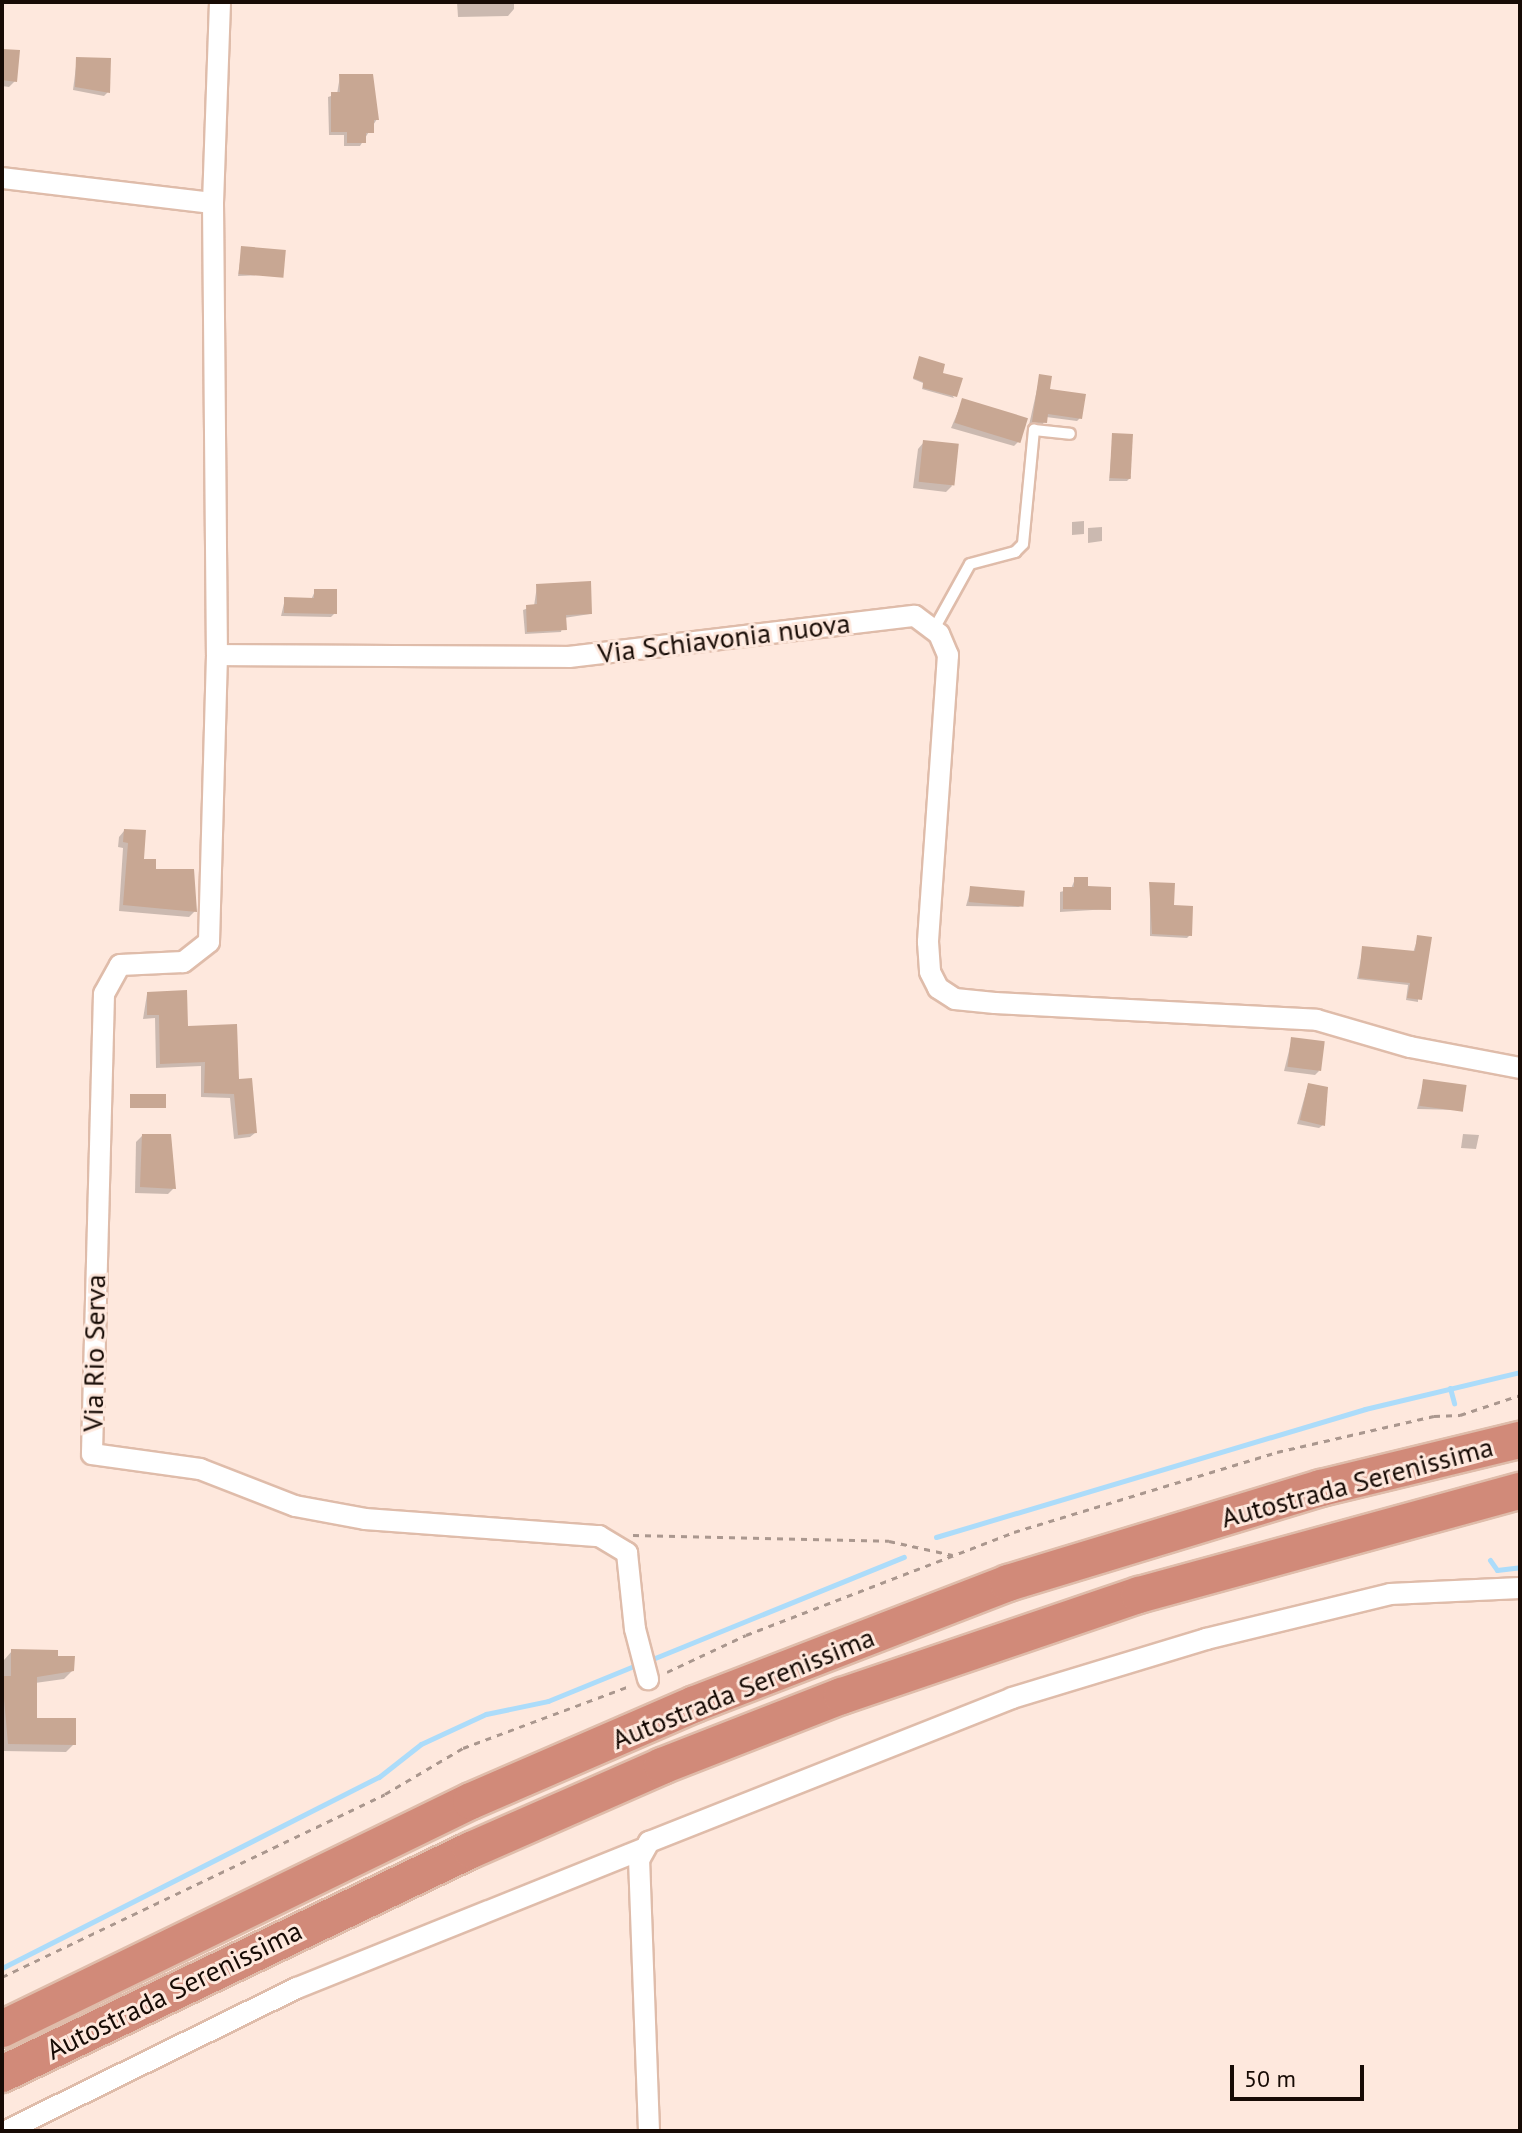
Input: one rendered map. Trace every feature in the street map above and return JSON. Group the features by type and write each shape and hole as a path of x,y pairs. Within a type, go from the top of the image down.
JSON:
{"highway":[{"name":"Autostrada Serenissima","path":"2,2029 471,1801 695,1704 1008,1583 1321,1488 1517,1440"},
{"name":"Autostrada Serenissima","path":"2,2074 471,1850 662,1766 842,1696 1213,1572 1520,1491"}],"street":[{"path":"217,655 213,203 220,2"},
{"path":"2,178 213,203"},
{"name":"Via Schiavonia nuova","path":"217,655 569,657 898,616 915,616 934,629"},
{"path":"934,629 948,655 928,942 930,972 938,988 955,999 995,1003 1317,1020 1410,1047 1520,1068"},
{"name":"Via Rio Serva","path":"217,655 209,942 183,962 120,965 104,994 92,1454 200,1469 295,1506 365,1519 577,1532 615,1544"},
{"path":"615,1544 629,1564 645,1666"},
{"path":"6,2131 297,1988 642,1849 699,1821 1012,1698 1192,1643 1390,1594 1520,1588"},
{"path":"642,1849 639,1889 649,2131"}],"lane":[{"path":"934,629 970,564 1015,552 1023,544 1034,430 1070,434"}],"path":[{"path":"615,1544 632,1535 889,1541 952,1555"}],"building":[{"path":"2,49 20,50 17,82 2,80"},
{"path":"76,57 111,58 110,93 75,87"},
{"path":"339,74 373,74 379,120 374,120 374,133 366,133 366,143 347,143 347,132 331,132 331,92 340,92"},
{"path":"241,246 286,250 283,278 239,274"},
{"path":"919,356 945,364 943,373 963,378 957,397 923,388 923,382 913,378"},
{"path":"1039,374 1052,376 1050,389 1086,394 1082,419 1048,414 1047,423 1032,422"},
{"path":"962,398 1028,418 1020,443 954,423"},
{"path":"1112,433 1133,434 1131,479 1110,478"},
{"path":"923,440 959,444 954,486 919,482"},
{"path":"591,581 592,614 566,615 567,630 527,632 526,605 537,604 536,584"},
{"path":"314,589 337,589 337,614 284,613 284,597 314,598"},
{"path":"124,829 146,830 144,859 156,859 156,869 194,869 197,912 123,905 128,843 123,842"},
{"path":"1074,877 1088,877 1088,886 1111,887 1111,910 1063,909 1063,887 1074,887"},
{"path":"1149,882 1175,883 1174,905 1193,906 1192,936 1152,934"},
{"path":"970,886 1025,891 1023,907 969,902"},
{"path":"1417,935 1432,937 1422,1000 1407,998 1410,983 1359,978 1362,946 1415,951"},
{"path":"187,990 188,1026 237,1024 239,1079 252,1078 257,1133 238,1135 234,1094 204,1093 205,1062 160,1064 159,1015 147,1015 147,992"},
{"path":"1291,1037 1325,1041 1321,1071 1287,1067"},
{"path":"1423,1079 1467,1085 1463,1112 1419,1106"},
{"path":"1308,1083 1328,1087 1325,1126 1300,1120"},
{"path":"130,1094 166,1094 166,1108 130,1108"},
{"path":"142,1134 171,1134 176,1189 140,1187"},
{"path":"11,1649 58,1650 58,1656 75,1656 74,1671 37,1677 37,1718 76,1718 76,1745 8,1744 2,1676 11,1676"}],"waterway":[{"path":"936,1537 1365,1409 1520,1372"},
{"path":"1450,1388 1454,1403"},
{"path":"650,1660 904,1557"},
{"path":"1490,1560 1497,1570 1520,1567"},
{"path":"2,1968 379,1777 421,1744 486,1714 548,1701 641,1663"}]}
